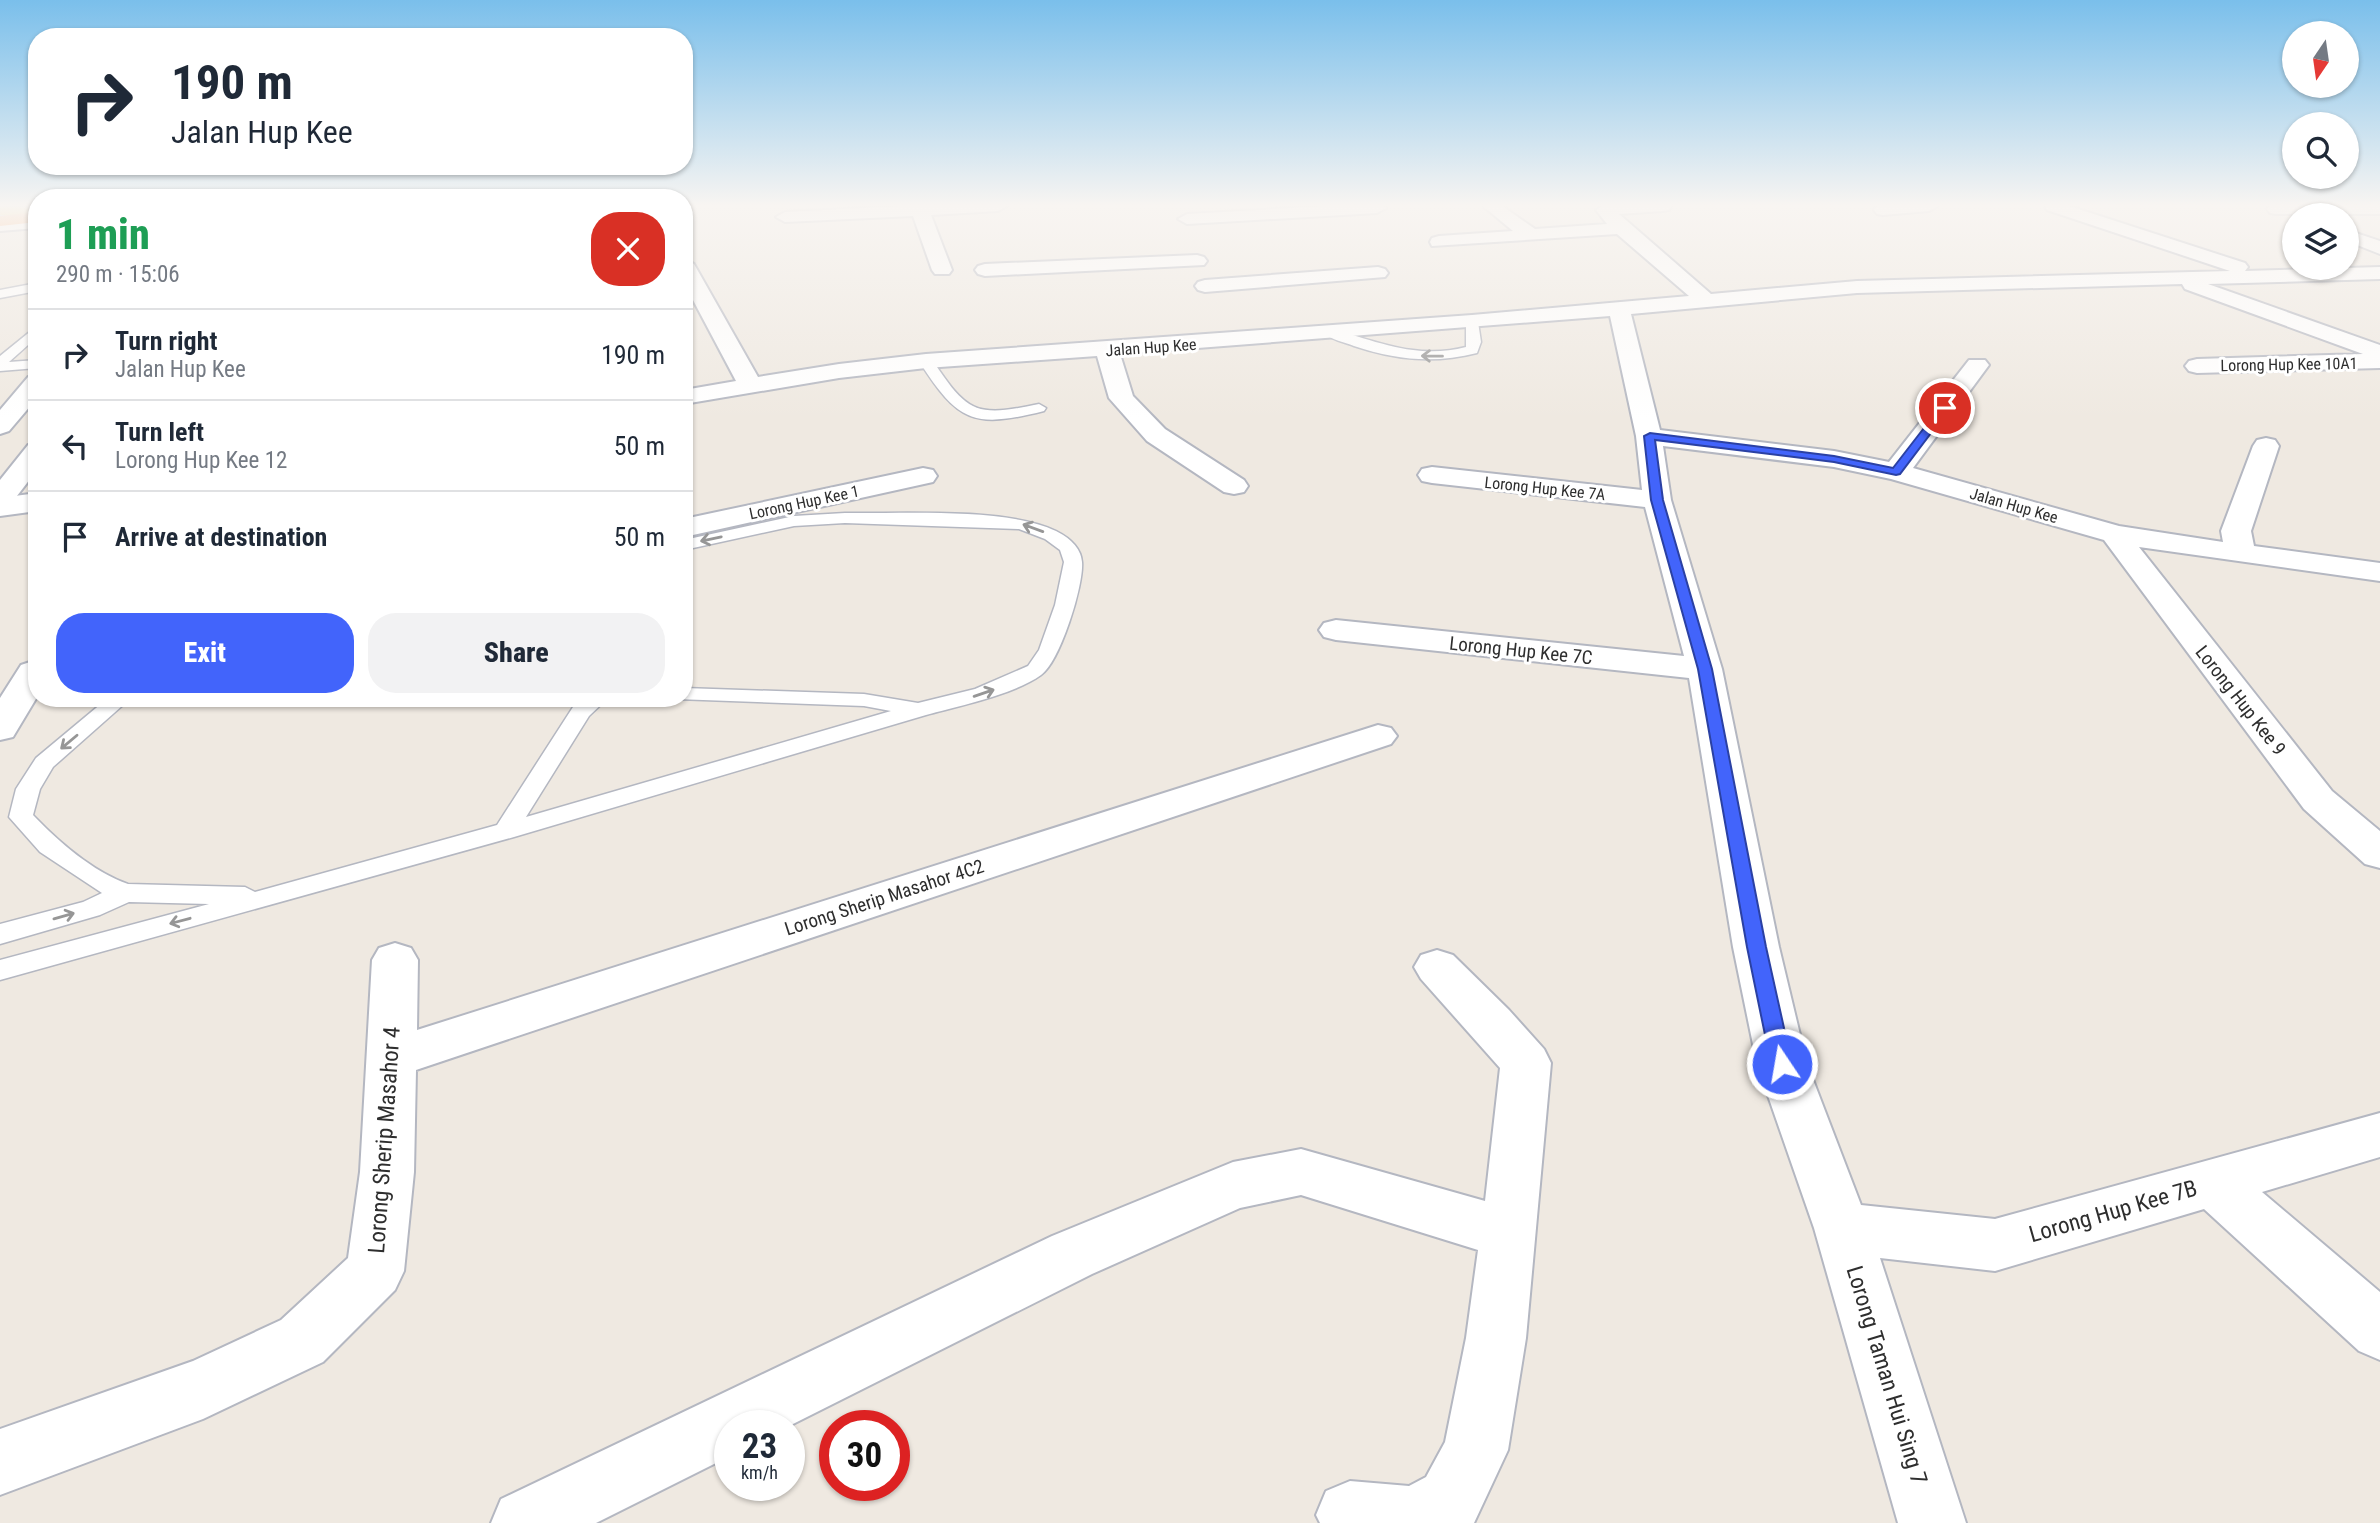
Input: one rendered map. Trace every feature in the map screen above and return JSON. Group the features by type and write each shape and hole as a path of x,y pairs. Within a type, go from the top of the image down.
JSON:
{"street":[{"path":"1202,277 1207,324"},
{"path":"1205,286 1324,277"},
{"path":"1679,277 1708,302"},
{"path":"1622,323 1708,302 1857,287 2200,277"},
{"path":"2174,278 2380,353"},
{"path":"693,280 751,386"},
{"name":"Jalan Hup Kee","path":"693,396 839,371 926,361 1107,350 1207,324 1331,333 1570,313 1622,323"},
{"name":"Lorong Taman Hui Sing 7","path":"1622,323 1650,436 1657,500 1705,669 1756,947 1782,1064 1842,1228 1932,1523"},
{"path":"1107,350 1121,398 1156,435 1234,486"},
{"name":"Lorong Hup Kee 10A1","path":"2197,366 2380,361"},
{"path":"1896,472 1977,365"},
{"path":"0,426 28,393"},
{"name":"Jalan Hup Kee","path":"1650,436 1834,459 1896,472 2116,534 2380,572"},
{"path":"2241,554 2236,531 2266,446"},
{"path":"0,499 28,463"},
{"name":"Lorong Hup Kee 7A","path":"1432,475 1657,500"},
{"name":"Lorong Hup Kee 1","path":"693,526 923,476"},
{"path":"0,507 28,503"},
{"name":"Lorong Hup Kee 9","path":"2116,534 2125,550 2318,800 2380,854"},
{"name":"Lorong Hup Kee 7C","path":"1336,631 1705,669"},
{"path":"0,729 28,682"},
{"name":"Lorong Sherip Masahor 4C2","path":"391,1058 1378,736"},
{"name":"Lorong Sherip Masahor 4","path":"0,1462 203,1388 302,1341 375,1271 387,1171 395,960"},
{"path":"1350,1515 1412,1520 1450,1501 1476,1450 1496,1338 1526,1063 1492,1023 1437,967"},
{"name":"Lorong Hup Kee 7B","path":"1842,1228 1995,1245 2380,1135"},
{"path":"525,1523 1072,1255 1233,1186 1301,1172 1509,1234"},
{"path":"2213,1183 2380,1331"}],"lane":[{"path":"0,294 28,289"},
{"path":"1331,333 1378,351 1435,358 1472,350 1472,322"},
{"path":"0,365 28,339"},
{"path":"926,361 959,408 969,413 988,416 1039,408"},
{"path":"0,365 28,364"},
{"path":"0,970 505,831 918,710 982,694 1035,670 1049,650 1065,605 1073,562 1068,547 1051,535 1021,524 845,518 794,521 693,543"},
{"path":"693,694 864,700 918,710"},
{"path":"110,707 44,763 28,789 21,817 49,846 105,885 126,893 270,897"},
{"path":"505,831 581,712 587,707"},
{"path":"0,934 91,909 126,893"}],"route":[{"path":"1782,1064 1756,947 1705,669 1657,500 1650,436 1834,459 1896,472 1945,408"}]}
